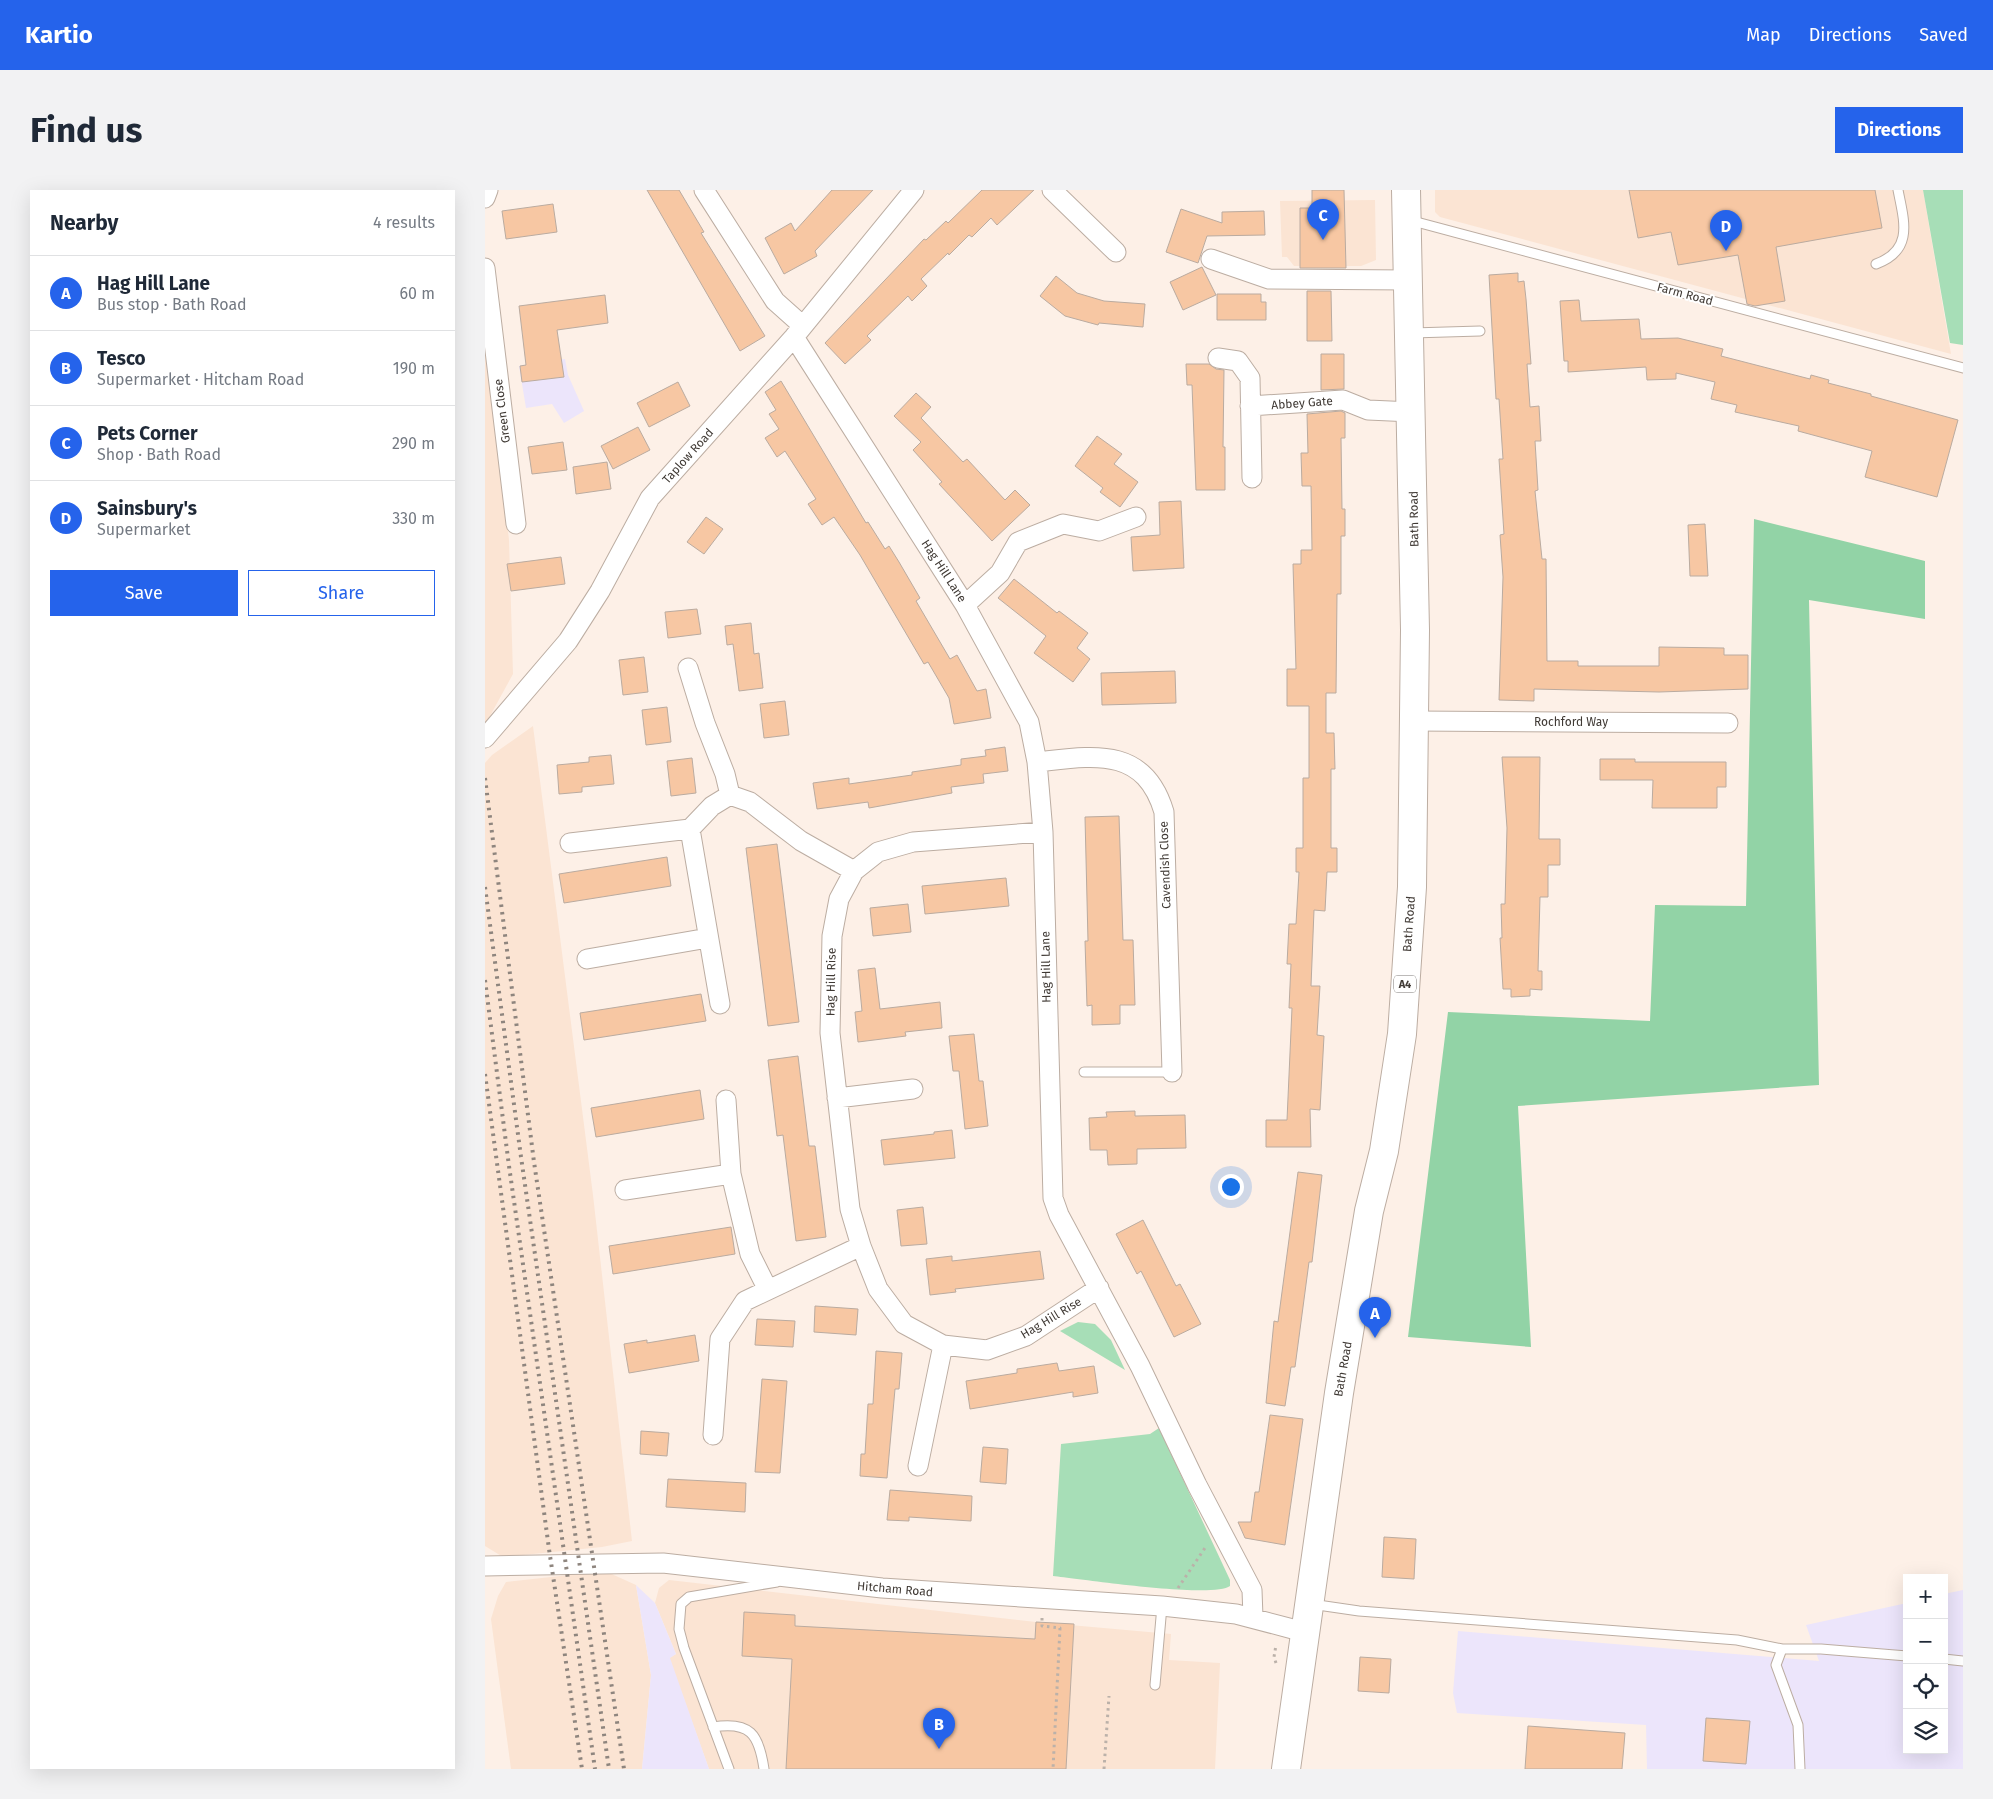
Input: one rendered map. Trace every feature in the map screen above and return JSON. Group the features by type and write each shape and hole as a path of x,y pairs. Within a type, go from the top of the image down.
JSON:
{"main road":[{"name":"Bath Road","path":"1286,1769 1291,1628 1308,1604 1339,1393 1369,1211 1384,1151 1402,1034 1412,887 1414,721 1412,412 1406,190"}],"street":[{"path":"485,198 488,190"},
{"name":"Hag Hill Lane","path":"704,190 775,301 798,332 965,605 1020,702 1029,722 1037,762 1043,832 1053,1198 1059,1216 1099,1288 1251,1590 1253,1617"},
{"name":"Taplow Road","path":"485,738 568,641 601,590 650,498 798,332 914,190"},
{"path":"1052,190 1116,252"},
{"path":"1211,259 1269,279 1408,280"},
{"name":"Green Close","path":"485,268 516,524"},
{"path":"1218,358 1238,361 1250,378 1251,478"},
{"name":"Abbey Gate","path":"1250,406 1343,400 1368,410 1412,412"},
{"path":"965,605 1000,573 1018,542 1063,524 1099,531 1136,517"},
{"path":"688,668 705,723 725,774 730,795"},
{"name":"Rochford Way","path":"1414,721 1728,723"},
{"name":"Cavendish Close","path":"1037,762 1085,756 1125,762 1145,777 1160,800 1164,812 1172,1072"},
{"path":"570,843 690,829 713,806 730,795"},
{"path":"730,795 749,802 801,841 854,871"},
{"path":"690,829 719,1004"},
{"name":"Hag Hill Rise","path":"1043,832 913,842 878,852 854,871 839,899 832,936 831,1033 850,1208 861,1246 877,1289 904,1324 943,1345 987,1350 1026,1336 1099,1288"},
{"path":"587,959 708,938"},
{"path":"837,1098 913,1089"},
{"path":"726,1100 731,1174 750,1254 768,1290"},
{"path":"625,1190 731,1174"},
{"path":"713,1435 720,1339 745,1301 861,1246"},
{"path":"918,1466 943,1345"},
{"name":"Hitcham Road","path":"485,1566 641,1562 882,1588 1043,1600 1163,1606 1253,1617 1291,1628"}],"lane":[{"path":"1876,264 1887,260 1901,245 1904,234 1904,220 1898,190"},
{"name":"Farm Road","path":"1407,219 1963,368"},
{"path":"1409,333 1480,331"},
{"path":"1083,1072 1172,1072"},
{"path":"729,1769 679,1629 681,1604 689,1597 793,1579"},
{"path":"1308,1604 1359,1611 1737,1640 1782,1649 1821,1649 1903,1656"},
{"path":"1155,1685 1163,1606"},
{"path":"1782,1649 1776,1665 1798,1725 1800,1769"},
{"path":"1948,1659 1963,1660"},
{"path":"713,1727 736,1725 747,1729 760,1744 764,1769"}],"path":[{"path":"1163,1606 1208,1544"},
{"path":"1043,1600 1041,1626 1061,1628 1053,1769"},
{"path":"1278,1670 1273,1657 1291,1628"},
{"path":"1104,1769 1109,1696"}],"shaded area":[{"path":"1435,190 1923,190 1951,354 1440,217 1435,212"},
{"path":"1375,200 1376,260 1361,266 1294,266 1287,257 1282,257 1280,201"},
{"path":"485,321 509,540 513,674 485,725"},
{"path":"565,359 568,375 584,411 564,423 552,404 526,408 519,366"},
{"path":"533,726 593,1195 632,1541 602,1547 503,1557 485,1546 485,763 492,755"},
{"path":"605,1571 636,1585 651,1675 642,1769 511,1769 491,1619 498,1596 506,1582"},
{"path":"669,1580 1036,1622 1171,1634 1169,1660 1220,1663 1215,1769 709,1769 669,1658 676,1654 655,1603 659,1588"},
{"path":"636,1585 655,1603 676,1654 670,1658 709,1769 642,1769 651,1675"},
{"path":"1963,1590 1963,1769 1647,1769 1646,1725 1457,1713 1453,1693 1458,1631 1819,1661 1806,1625 1903,1604 1903,1754 1948,1754 1948,1593"}],"green space":[{"path":"1923,190 1963,190 1963,345 1950,343"},
{"path":"1754,519 1925,561 1925,619 1809,600 1819,1085 1518,1106 1531,1347 1408,1337 1448,1012 1650,1021 1655,905 1746,906"},
{"path":"1078,1322 1095,1324 1111,1340 1125,1370 1060,1331"},
{"path":"1159,1428 1230,1580 1230,1586 1219,1589 1174,1589 1053,1576 1061,1444 1150,1434"}],"building":[{"path":"647,190 679,190 704,232 701,233 765,336 740,351"},
{"path":"832,190 873,190 815,251 817,256 784,274 765,238 791,223 795,231"},
{"path":"982,190 1034,190 997,225 991,218 972,237 969,235 949,255 948,253 921,279 927,286 912,301 908,296 867,336 871,340 845,364 825,343 924,239 926,240 946,221 948,223"},
{"path":"1312,190 1344,190 1346,268 1300,268 1300,208 1312,208"},
{"path":"1629,190 1875,190 1882,228 1776,247 1785,301 1755,306 1747,304 1738,255 1678,265 1671,232 1638,238"},
{"path":"553,204 557,232 506,239 502,211"},
{"path":"1181,209 1222,223 1222,212 1264,211 1265,235 1207,236 1198,263 1166,252"},
{"path":"1202,267 1216,295 1183,310 1170,282"},
{"path":"1518,273 1518,282 1524,281 1526,299 1531,364 1527,364 1530,407 1539,406 1541,441 1535,441 1538,490 1535,491 1542,559 1546,559 1547,661 1578,661 1578,666 1659,666 1659,647 1724,648 1724,655 1748,655 1748,689 1659,692 1534,689 1534,701 1499,700 1503,577 1500,535 1504,534 1499,459 1503,459 1499,399 1496,399 1489,275"},
{"path":"1056,276 1077,293 1104,301 1145,304 1143,327 1099,323 1098,325 1065,316 1040,296"},
{"path":"1307,291 1331,291 1332,341 1307,341"},
{"path":"1217,294 1261,294 1261,302 1266,302 1266,320 1217,320"},
{"path":"605,295 608,323 557,330 564,377 522,382 520,366 526,365 519,306"},
{"path":"1579,300 1581,321 1639,319 1641,339 1678,338 1723,349 1721,356 1810,379 1811,375 1829,380 1828,383 1958,420 1937,497 1865,477 1872,451 1798,431 1799,426 1735,412 1737,405 1711,399 1715,382 1676,373 1676,379 1647,380 1646,367 1568,372 1568,361 1564,361 1560,301"},
{"path":"1321,354 1344,354 1344,389 1321,390"},
{"path":"1186,364 1209,364 1216,369 1224,370 1223,447 1225,447 1225,490 1196,490 1192,385 1187,385"},
{"path":"781,381 866,523 868,522 885,549 889,546 899,562 920,598 916,601 950,659 957,655 977,691 986,689 991,718 954,724 949,698 928,662 924,664 860,555 834,517 822,525 808,504 816,499 785,451 777,457 765,438 779,429 769,414 776,410 765,392"},
{"path":"678,382 690,406 649,427 637,403"},
{"path":"916,393 931,407 921,418 963,462 967,459 1005,500 1015,490 1030,505 992,541 939,484 942,482 913,450 921,442 894,416"},
{"path":"1341,411 1345,413 1345,438 1341,438 1342,509 1345,509 1345,536 1341,536 1341,594 1337,594 1336,693 1326,693 1326,733 1334,733 1335,769 1331,769 1331,848 1337,848 1337,872 1327,872 1325,911 1314,910 1311,986 1320,986 1317,1035 1324,1036 1320,1110 1310,1109 1311,1147 1266,1147 1266,1120 1287,1120 1292,1008 1289,1008 1291,964 1287,964 1289,924 1296,924 1299,872 1296,872 1296,848 1303,848 1303,778 1309,778 1309,706 1287,706 1287,669 1296,669 1293,564 1301,564 1301,550 1312,550 1311,486 1302,486 1301,453 1308,453 1307,414"},
{"path":"638,427 650,450 613,469 601,446"},
{"path":"1097,436 1122,454 1114,464 1138,482 1120,507 1100,492 1103,488 1075,466"},
{"path":"563,442 567,470 532,474 528,447"},
{"path":"607,462 611,489 576,494 573,467"},
{"path":"1181,501 1184,568 1133,571 1131,537 1160,535 1159,502"},
{"path":"706,517 723,529 704,554 687,542"},
{"path":"1705,524 1708,576 1690,576 1688,525"},
{"path":"561,557 565,584 511,591 507,564"},
{"path":"1014,579 1057,613 1059,611 1088,633 1077,648 1090,659 1073,682 1034,653 1046,636 998,598"},
{"path":"697,609 701,634 668,638 665,612"},
{"path":"751,623 754,654 759,653 763,688 739,691 733,644 727,645 725,626"},
{"path":"644,657 648,692 623,695 619,660"},
{"path":"1175,671 1176,703 1102,705 1101,673"},
{"path":"785,701 789,735 764,738 760,704"},
{"path":"667,707 671,742 646,745 642,710"},
{"path":"1005,747 1008,771 983,774 984,783 951,787 952,793 869,808 868,802 817,809 813,783 849,778 849,784 912,775 912,772 961,765 961,759 986,756 985,750"},
{"path":"611,755 614,784 582,787 582,792 559,794 557,765 589,762 589,757"},
{"path":"1502,757 1540,757 1539,839 1560,839 1560,865 1548,865 1548,897 1540,897 1538,971 1542,971 1542,990 1530,989 1530,996 1511,997 1511,989 1503,989 1500,938 1502,938 1501,904 1505,904 1507,828"},
{"path":"692,758 696,793 671,796 667,761"},
{"path":"1600,759 1635,759 1635,762 1726,762 1726,787 1717,787 1717,808 1652,808 1653,780 1600,780"},
{"path":"1119,816 1123,940 1133,940 1135,1005 1120,1005 1120,1024 1092,1025 1092,1005 1087,1006 1085,941 1088,941 1085,817"},
{"path":"777,844 799,1022 768,1026 746,848"},
{"path":"667,857 671,886 564,903 559,874"},
{"path":"1006,878 1009,906 925,914 922,886"},
{"path":"908,904 911,932 873,936 870,908"},
{"path":"875,968 880,1009 940,1002 942,1028 905,1032 906,1036 858,1042 855,1012 862,1011 858,970"},
{"path":"701,994 706,1021 584,1040 580,1013"},
{"path":"974,1034 979,1081 983,1081 988,1126 965,1129 959,1071 953,1071 949,1036"},
{"path":"798,1056 809,1146 815,1146 826,1237 796,1241 783,1135 777,1136 768,1060"},
{"path":"700,1090 704,1119 596,1137 591,1108"},
{"path":"1135,1111 1135,1116 1185,1115 1186,1148 1137,1149 1137,1164 1108,1165 1107,1150 1090,1150 1089,1118 1107,1117 1106,1112"},
{"path":"952,1130 955,1158 884,1165 881,1140"},
{"path":"1298,1172 1322,1175 1312,1262 1309,1262 1295,1367 1291,1367 1285,1406 1266,1403 1274,1321 1278,1322"},
{"path":"923,1207 927,1244 901,1246 897,1210"},
{"path":"1143,1220 1176,1286 1180,1284 1201,1324 1174,1337 1141,1271 1137,1274 1116,1234"},
{"path":"731,1227 735,1254 613,1274 609,1246"},
{"path":"1040,1251 1044,1279 955,1289 956,1292 930,1295 926,1259 952,1256 952,1261"},
{"path":"815,1306 858,1309 856,1335 814,1332"},
{"path":"757,1319 795,1321 793,1347 755,1345"},
{"path":"695,1335 699,1361 629,1373 624,1344 647,1340 647,1343"},
{"path":"876,1351 902,1353 899,1389 895,1389 887,1478 860,1476 861,1454 865,1454 868,1404 873,1404"},
{"path":"1057,1363 1059,1371 1094,1366 1098,1393 1073,1397 1073,1392 970,1409 966,1381 1017,1373 1017,1369"},
{"path":"762,1379 787,1381 780,1473 755,1472"},
{"path":"1270,1415 1303,1419 1285,1545 1245,1538 1238,1522 1251,1522 1255,1492 1259,1492"},
{"path":"641,1431 669,1433 667,1456 640,1454"},
{"path":"983,1447 1008,1449 1006,1484 980,1482"},
{"path":"668,1479 746,1483 745,1512 666,1507"},
{"path":"890,1490 972,1496 971,1521 909,1517 909,1521 887,1520"},
{"path":"1384,1537 1416,1539 1414,1579 1382,1577"},
{"path":"744,1612 795,1615 795,1626 1035,1639 1036,1622 1074,1624 1066,1769 786,1769 792,1659 742,1656"},
{"path":"1360,1657 1391,1659 1389,1693 1358,1691"},
{"path":"1706,1718 1750,1721 1746,1764 1703,1761"},
{"path":"1528,1726 1625,1733 1622,1769 1525,1769"}],"railway":[{"path":"485,778 534,1162 624,1769"},
{"path":"485,887 521,1157 609,1769"},
{"path":"485,980 509,1166 595,1769"},
{"path":"485,1074 549,1549 582,1769"}],"place":[{"name":"Pets Corner","path":"1323,240"},
{"name":"Sainsbury's","path":"1726,251"},
{"name":"Hag Hill Lane","path":"1375,1338"},
{"name":"Tesco","path":"939,1749"}]}
